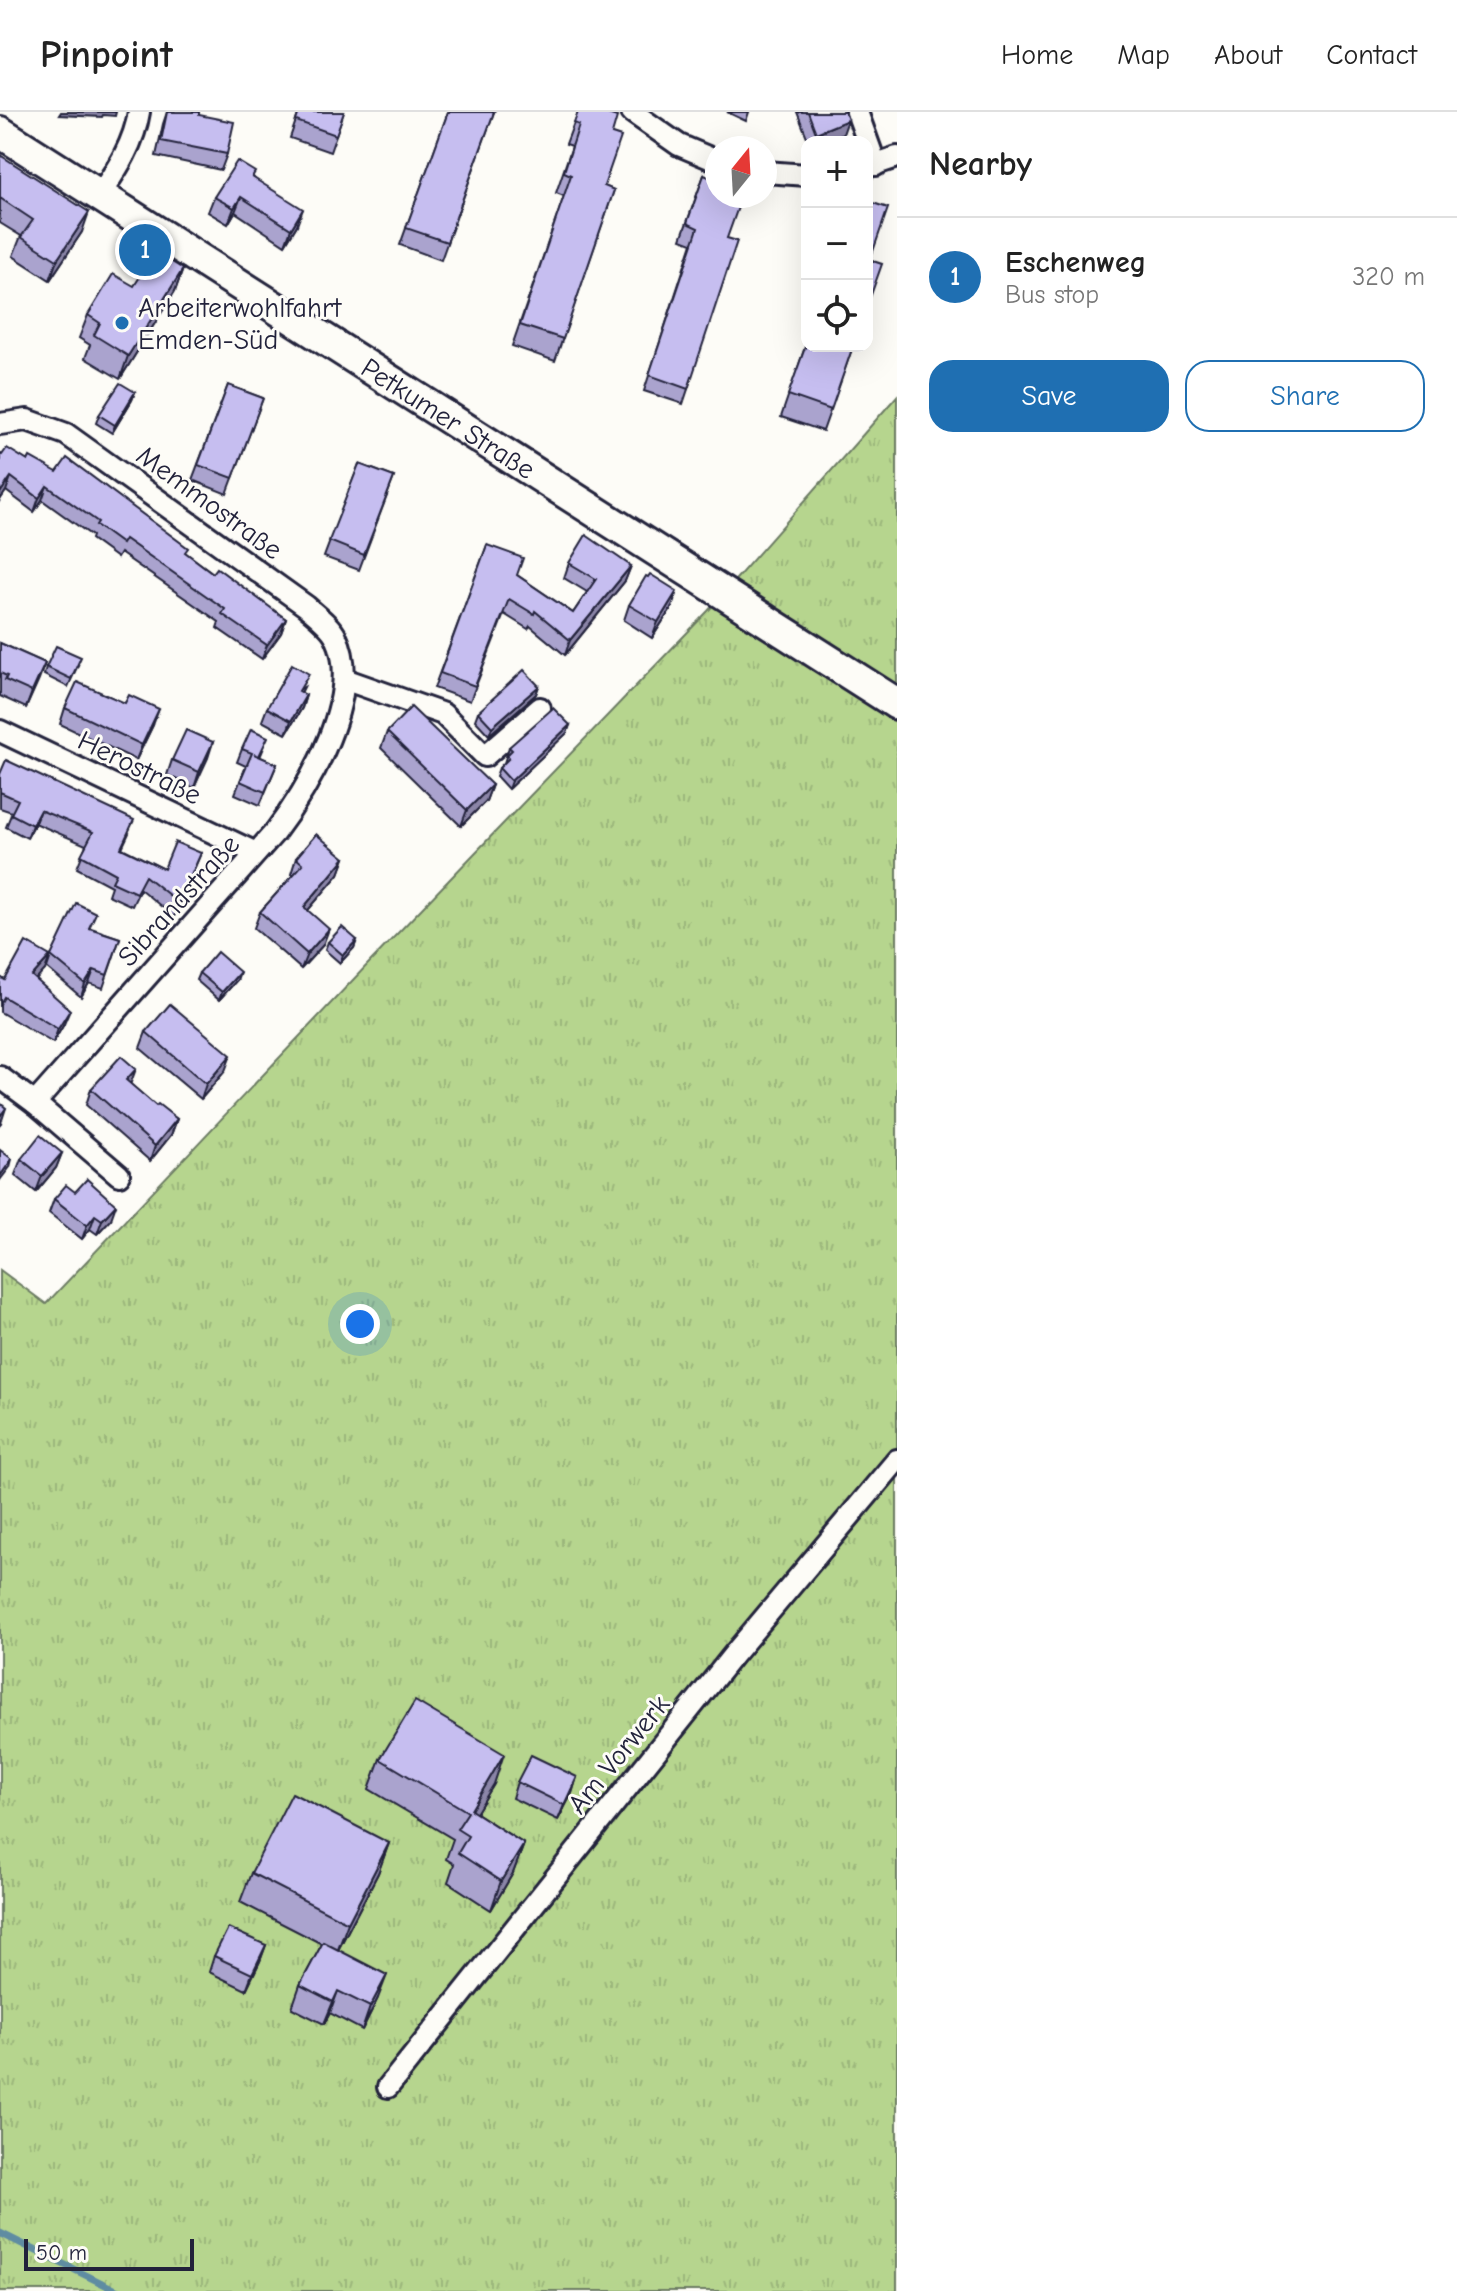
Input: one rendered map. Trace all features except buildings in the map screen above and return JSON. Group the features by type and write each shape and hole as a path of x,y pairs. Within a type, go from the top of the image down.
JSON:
{"main road":[{"name":"Petkumer Straße","path":"0,132 897,704"}],"street":[{"path":"99,196 125,156 139,112"},
{"path":"632,112 679,145 705,156"},
{"path":"857,112 864,136"},
{"path":"873,166 897,157"},
{"path":"777,173 801,175"},
{"name":"Memmostraße","path":"0,424 27,420 66,434 306,606 336,635 344,661 344,679 335,717"},
{"path":"344,679 443,714 485,756 540,708"},
{"name":"Sibrandstraße","path":"35,1103 301,798 323,756 335,717"},
{"name":"Herostraße","path":"0,731 256,853"},
{"path":"0,1077 119,1175"},
{"name":"Am Vorwerk","path":"388,2087 734,1654 897,1460"}],"green space":[{"path":"897,396 897,2291 0,2291 0,1270 46,1304 708,611"}],"waterway":[{"path":"0,2233 118,2291"}],"place":[{"name":"Eschenweg","path":"145,250"},
{"name":"Arbeiterwohlfahrt Emden-Süd","path":"122,323"}]}
